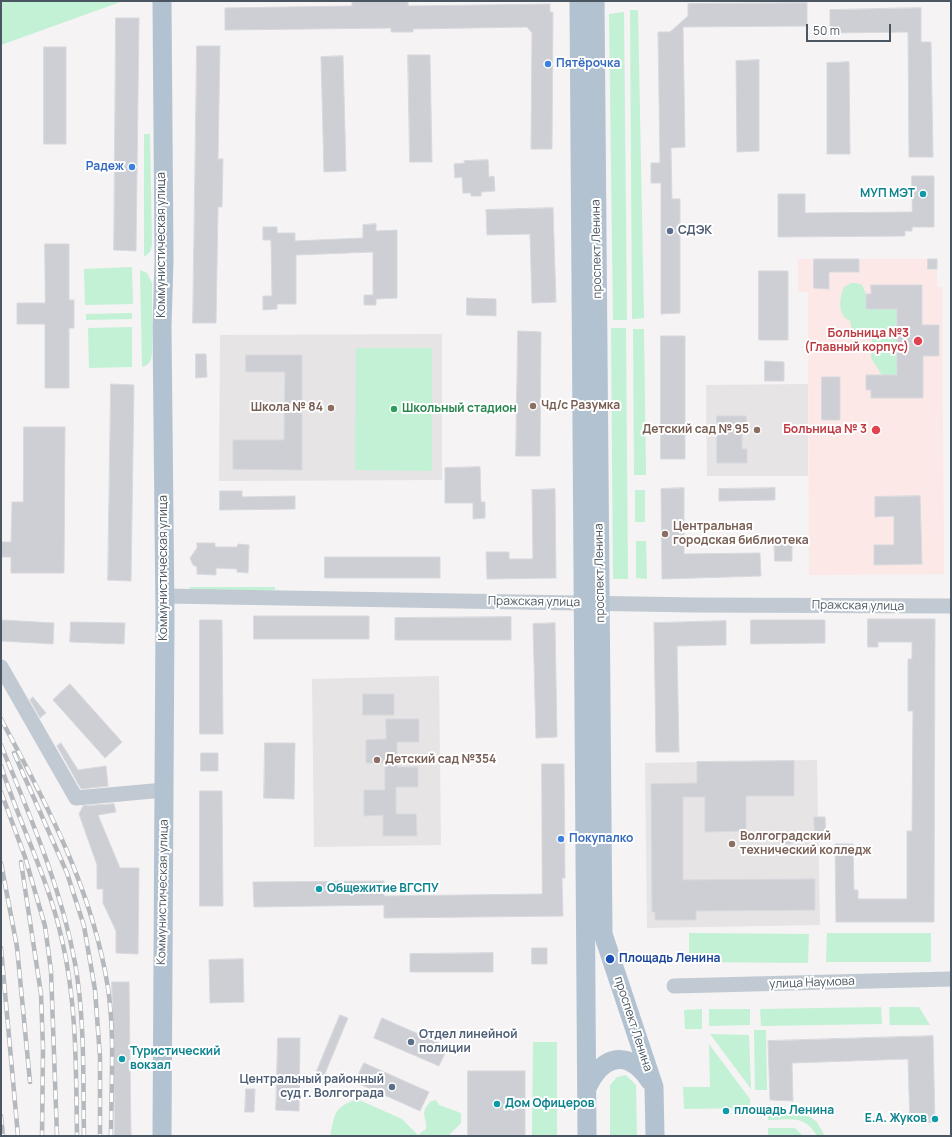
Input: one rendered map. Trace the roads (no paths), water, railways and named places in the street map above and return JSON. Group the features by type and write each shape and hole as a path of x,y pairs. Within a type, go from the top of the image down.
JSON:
{"main road":[{"name":"Коммунистическая улица","path":"162,1 164,261 162,334 165,596 162,1136"},
{"name":"проспект Ленина","path":"579,1 592,603"},
{"name":"проспект Ленина","path":"587,1136 587,1088 594,934 592,603 594,1"},
{"name":"проспект Ленина","path":"594,934 654,1087 655,1136"},
{"path":"587,1088 594,1074 602,1066 616,1060 627,1060 635,1064 654,1087"}],"street":[{"name":"Пражская улица","path":"165,596 695,605 951,606"},
{"path":"1,667 76,798 164,790"},
{"name":"улица Наумова","path":"674,986 951,979"}],"railway":[{"path":"1,719 35,783 66,849 80,883 101,952 108,988 111,1024 111,1136"},
{"path":"1,745 44,852 62,907 75,963 82,1028 84,1136"},
{"path":"14,753 67,873 84,926 95,990 100,1057 100,1136"},
{"path":"1,766 50,896 67,964 71,988 75,1038 77,1136"},
{"path":"1,792 25,857 45,926 51,971 57,1136"},
{"path":"21,862 41,994 43,1048 42,1136"},
{"path":"1,863 17,947 30,1082"},
{"path":"1,948 18,1136"},
{"path":"1,1116 3,1136"}],"place":[{"name":"Пятёрочка","path":"548,64"},
{"name":"Радеж","path":"132,167"},
{"name":"МУП МЭТ","path":"923,194"},
{"name":"СДЭК","path":"670,231"},
{"name":"Больница №3 (Главный корпус)","path":"918,341"},
{"name":"Чд/с Разумка","path":"533,406"},
{"name":"Школа № 84","path":"331,408"},
{"name":"Школьный стадион","path":"394,409"},
{"name":"Детский сад № 95","path":"757,430"},
{"name":"Больница № 3","path":"876,430"},
{"name":"Центральная городская библиотека","path":"665,534"},
{"name":"Детский сад №354","path":"377,760"},
{"name":"Покупалко","path":"561,839"},
{"name":"Волгоградский технический колледж","path":"732,844"},
{"name":"Общежитие ВГСПУ","path":"319,889"},
{"name":"Площадь Ленина","path":"610,959"},
{"name":"Отдел линейной полиции","path":"411,1042"},
{"name":"Туристический вокзал","path":"122,1059"},
{"name":"Центральный районный суд г. Волгограда","path":"392,1087"},
{"name":"Дом Офицеров","path":"497,1104"},
{"name":"площадь Ленина","path":"726,1111"},
{"name":"Е.А. Жуков","path":"935,1119"}]}
